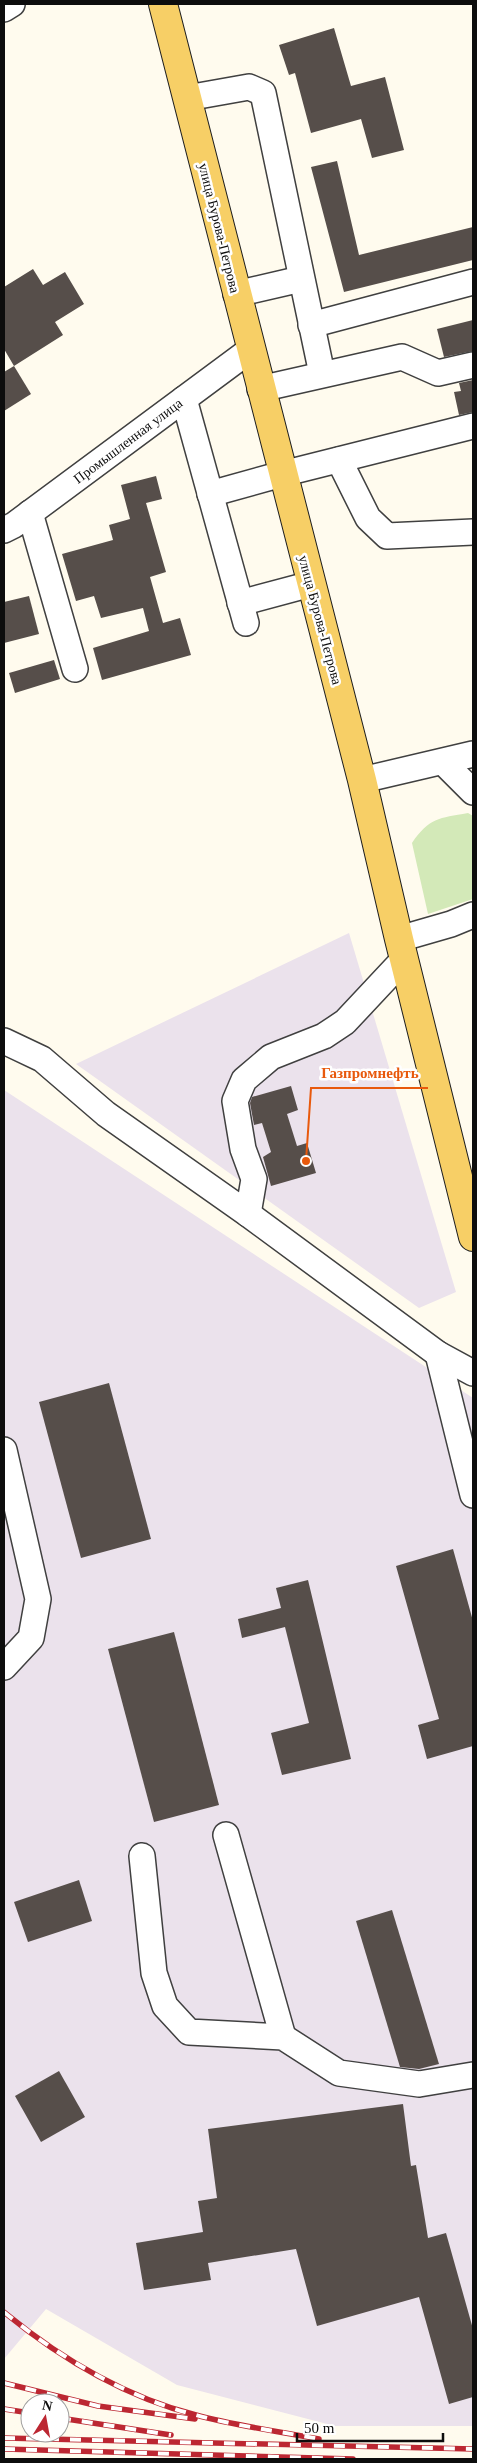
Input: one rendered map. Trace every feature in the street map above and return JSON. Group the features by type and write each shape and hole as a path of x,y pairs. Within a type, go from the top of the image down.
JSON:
{"main road":[{"name":"улица Бурова-Петрова","path":"163,4 260,389 362,780 473,1237"}],"street":[{"path":"4,9 12,4"},
{"path":"186,98 250,86 264,92 322,374"},
{"path":"236,294 301,279"},
{"path":"311,325 473,282"},
{"name":"Промышленная улица","path":"4,530 14,525 250,350"},
{"path":"260,389 402,357 438,373 473,366"},
{"path":"184,399 243,613 311,584"},
{"path":"210,494 473,426"},
{"path":"339,460 368,518 387,536 473,532"},
{"path":"30,513 75,669"},
{"path":"362,780 473,754"},
{"path":"442,762 473,792"},
{"path":"248,1214 254,1179 243,1149 235,1102 244,1080 271,1058 324,1036 345,1022 402,949 473,915"},
{"path":"4,1041 42,1059 106,1114 248,1214 438,1354 473,1373"},
{"path":"438,1354 473,1495"},
{"path":"4,1450 38,1599 31,1638 4,1667"},
{"path":"226,1835 282,2038"},
{"path":"142,1856 154,1972 165,2006 189,2032 282,2038 339,2073 419,2084 473,2075"}],"shaded area":[{"path":"349,933 456,1292 419,1308 76,1064"},
{"path":"4,1090 473,1398 473,2426 335,2426 177,2385 46,2309 4,2359"}],"green space":[{"path":"468,813 473,816 473,899 428,914 412,843 424,828 436,820"}],"building":[{"path":"334,28 351,86 385,77 404,150 372,158 361,119 311,133 295,73 289,75 279,45"},
{"path":"337,161 359,255 473,227 473,260 344,292 311,167"},
{"path":"33,269 43,285 65,272 84,304 55,322 63,335 14,366 4,349 4,287"},
{"path":"473,320 473,351 444,357 437,329"},
{"path":"14,366 31,394 4,411 4,372"},
{"path":"473,380 473,412 459,415 454,392 461,391 459,383"},
{"path":"156,476 162,499 146,503 166,572 150,577 163,623 180,618 191,655 102,680 93,648 149,631 143,608 101,618 94,596 76,601 62,554 113,540 109,525 130,519 121,485"},
{"path":"29,596 39,634 4,643 4,602"},
{"path":"54,660 60,679 15,693 9,673"},
{"path":"291,1086 298,1110 287,1114 297,1146 307,1143 316,1173 271,1186 263,1157 271,1152 262,1123 254,1125 250,1103 252,1097"},
{"path":"109,1383 151,1539 81,1558 39,1402"},
{"path":"453,1549 473,1621 473,1746 427,1759 418,1725 439,1719 396,1566"},
{"path":"308,1580 351,1759 282,1775 271,1733 309,1723 285,1627 242,1638 238,1619 281,1608 276,1588"},
{"path":"174,1632 219,1805 154,1822 108,1649"},
{"path":"79,1880 92,1921 28,1942 14,1902"},
{"path":"392,1910 439,2064 419,2069 400,2067 356,1921"},
{"path":"59,2071 85,2117 41,2142 15,2096"},
{"path":"403,2104 411,2166 416,2165 428,2238 446,2233 473,2329 473,2397 449,2404 419,2297 317,2326 296,2249 208,2263 211,2280 144,2290 136,2243 203,2232 198,2201 217,2198 208,2129"}],"railway":[{"path":"4,2312 25,2329 71,2360 119,2387 144,2398 211,2419 319,2439"},
{"path":"4,2383 98,2406 195,2419"},
{"path":"4,2409 20,2411"},
{"path":"70,2420 171,2435"},
{"path":"4,2438 473,2449"},
{"path":"4,2449 353,2459"}],"place":[{"name":"Газпромнефть","path":"306,1161"}]}
